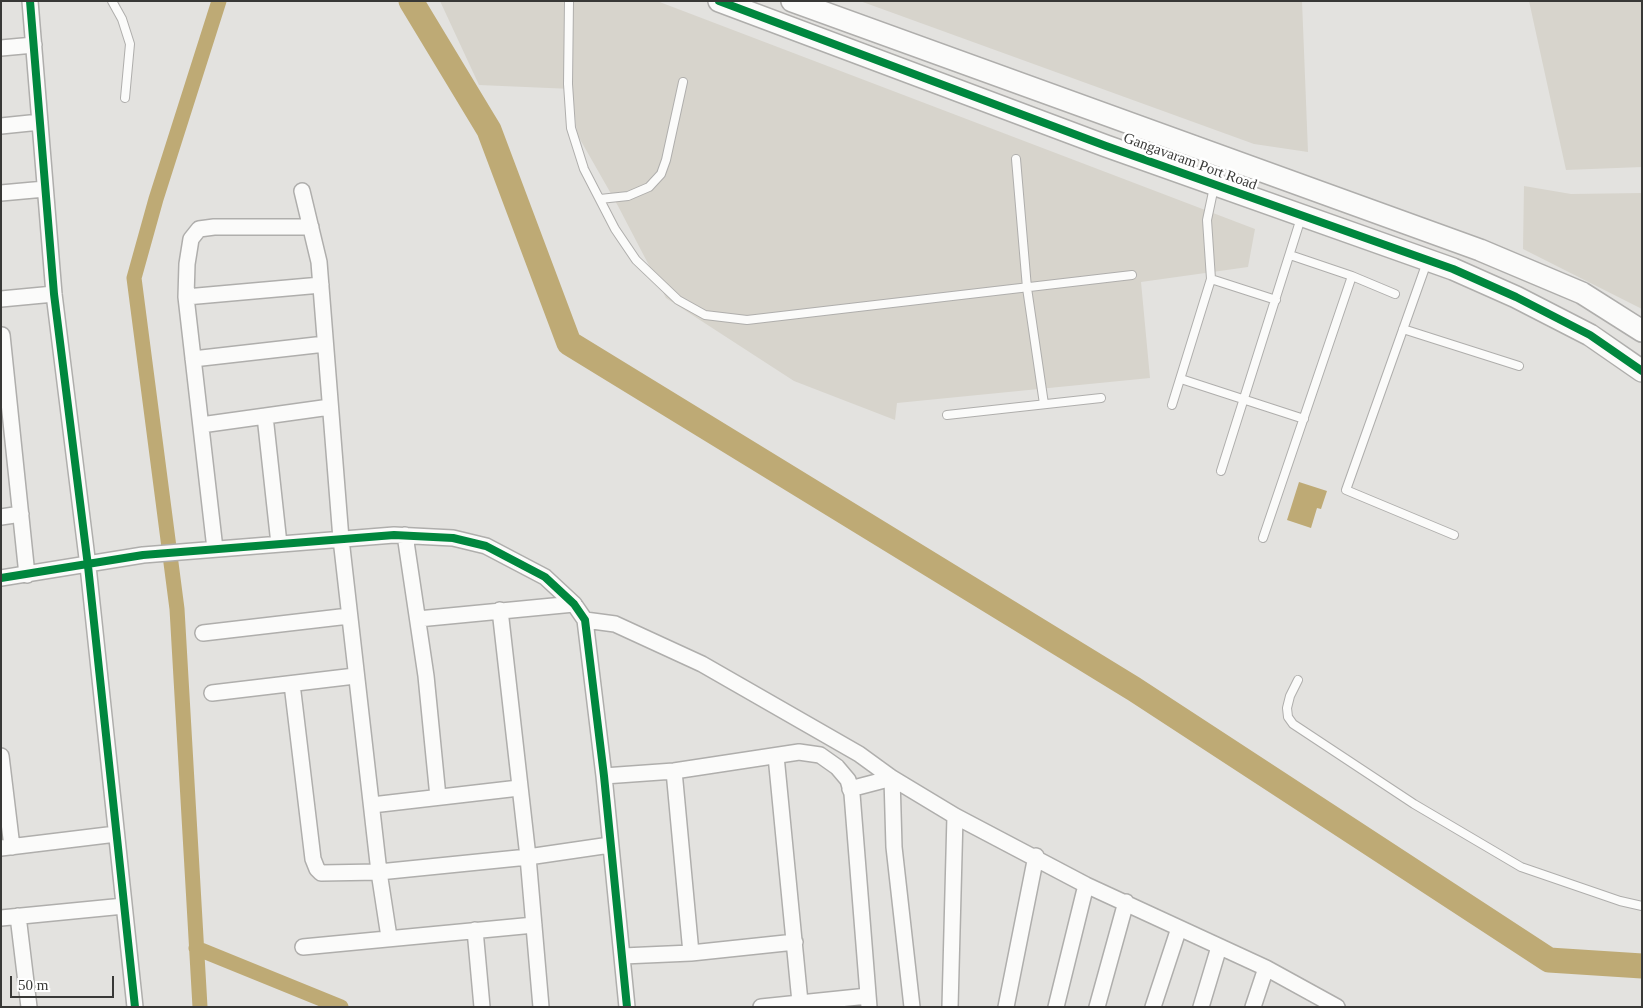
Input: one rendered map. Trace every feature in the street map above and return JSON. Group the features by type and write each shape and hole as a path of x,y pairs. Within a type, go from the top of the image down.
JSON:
{"street":[{"path":"30,1 54,294 88,566 135,1007"},
{"name":"Gangavaram Port Road","path":"718,1 1214,185 1427,260 1516,297 1590,335 1642,371"},
{"name":"Gangavaram Port Road","path":"792,1 1480,250 1582,293 1642,331"},
{"path":"1,48 34,45"},
{"path":"1,126 40,122"},
{"path":"1,193 45,189"},
{"path":"302,191 311,227 321,285 341,539 355,676 379,872 389,937"},
{"path":"215,549 186,297 187,264 191,239 198,229 231,226 311,227"},
{"path":"186,297 321,285"},
{"path":"1,299 54,294"},
{"path":"2,335 7,448 21,514 27,574"},
{"path":"193,359 325,344"},
{"path":"201,425 330,407"},
{"path":"265,416 279,544"},
{"path":"1,516 21,514"},
{"path":"405,535 418,619 438,797"},
{"path":"1,578 88,566 144,555 405,535 453,538 486,546 545,577 574,604 585,620 604,776 627,1007"},
{"path":"418,619 574,604"},
{"path":"500,610 528,857 541,1007"},
{"path":"203,633 349,616"},
{"path":"585,620 615,624 702,664 859,754 892,778 955,816 1036,856 1086,885 1266,968 1313,1001 1337,1007"},
{"path":"212,693 355,676"},
{"path":"292,684 314,859 317,869 328,874 379,872 528,857 610,845"},
{"path":"604,776 674,771 799,752 820,755 837,767 848,780 868,1001 800,1002 760,1007"},
{"path":"1,756 7,848 116,834"},
{"path":"776,756 800,1002"},
{"path":"674,771 691,952"},
{"path":"850,789 892,778"},
{"path":"892,778 894,847 912,1007"},
{"path":"372,804 519,788"},
{"path":"950,1007 955,816"},
{"path":"1006,1007 1036,856"},
{"path":"1056,1007 1086,885"},
{"path":"1096,1007 1126,902"},
{"path":"1,918 124,906"},
{"path":"18,916 29,1007"},
{"path":"303,947 389,937 534,925"},
{"path":"1153,1007 1180,928"},
{"path":"475,930 482,1007"},
{"path":"623,956 691,952 794,942"},
{"path":"1201,1007 1220,947"},
{"path":"1252,1007 1266,968"}],"lane":[{"path":"112,1 122,19 130,44 125,98"},
{"path":"569,1 568,84 571,128 584,170 615,229 636,260 678,300 705,315 721,319 746,320 1132,275"},
{"path":"600,199 628,196 649,187 660,174 666,160 683,82"},
{"path":"1016,159 1027,288 1044,404"},
{"path":"1172,405 1211,279 1207,220 1214,185"},
{"path":"1221,471 1302,216"},
{"path":"1290,255 1352,276 1395,294"},
{"path":"1427,260 1346,490 1454,535"},
{"path":"1263,538 1352,276"},
{"path":"1211,279 1276,300"},
{"path":"1403,328 1519,366"},
{"path":"1181,379 1304,419"},
{"path":"947,414 1101,398"},
{"path":"1298,680 1290,696 1287,708 1288,718 1293,724 1414,804 1521,867 1620,902 1642,906"}],"shaded area":[{"path":"440,1 657,1 1255,229 1248,267 1141,282 1150,378 897,403 895,420 794,381 666,298 618,206 577,134 572,89 479,85"},
{"path":"860,1 1302,1 1308,152 1254,144"},
{"path":"1529,1 1642,1 1642,167 1566,170"},
{"path":"1524,186 1571,194 1642,193 1642,309 1523,249"},
{"path":"1299,482 1327,491 1321,509 1317,508 1311,528 1287,520"}],"waterway":[{"path":"200,1007 177,609 134,278 156,199 219,1"},
{"path":"411,1 489,130 569,343 1134,689 1549,960 1642,966"},
{"path":"196,948 341,1007"}],"cycle path":[{"path":"30,1 54,294 88,566 135,1007"},
{"path":"719,1 1106,146 1453,269 1516,297 1590,335 1642,371"},
{"path":"1,578 143,555 394,535 453,538 486,546 545,577 574,604 585,620 604,776 627,1007"}]}
